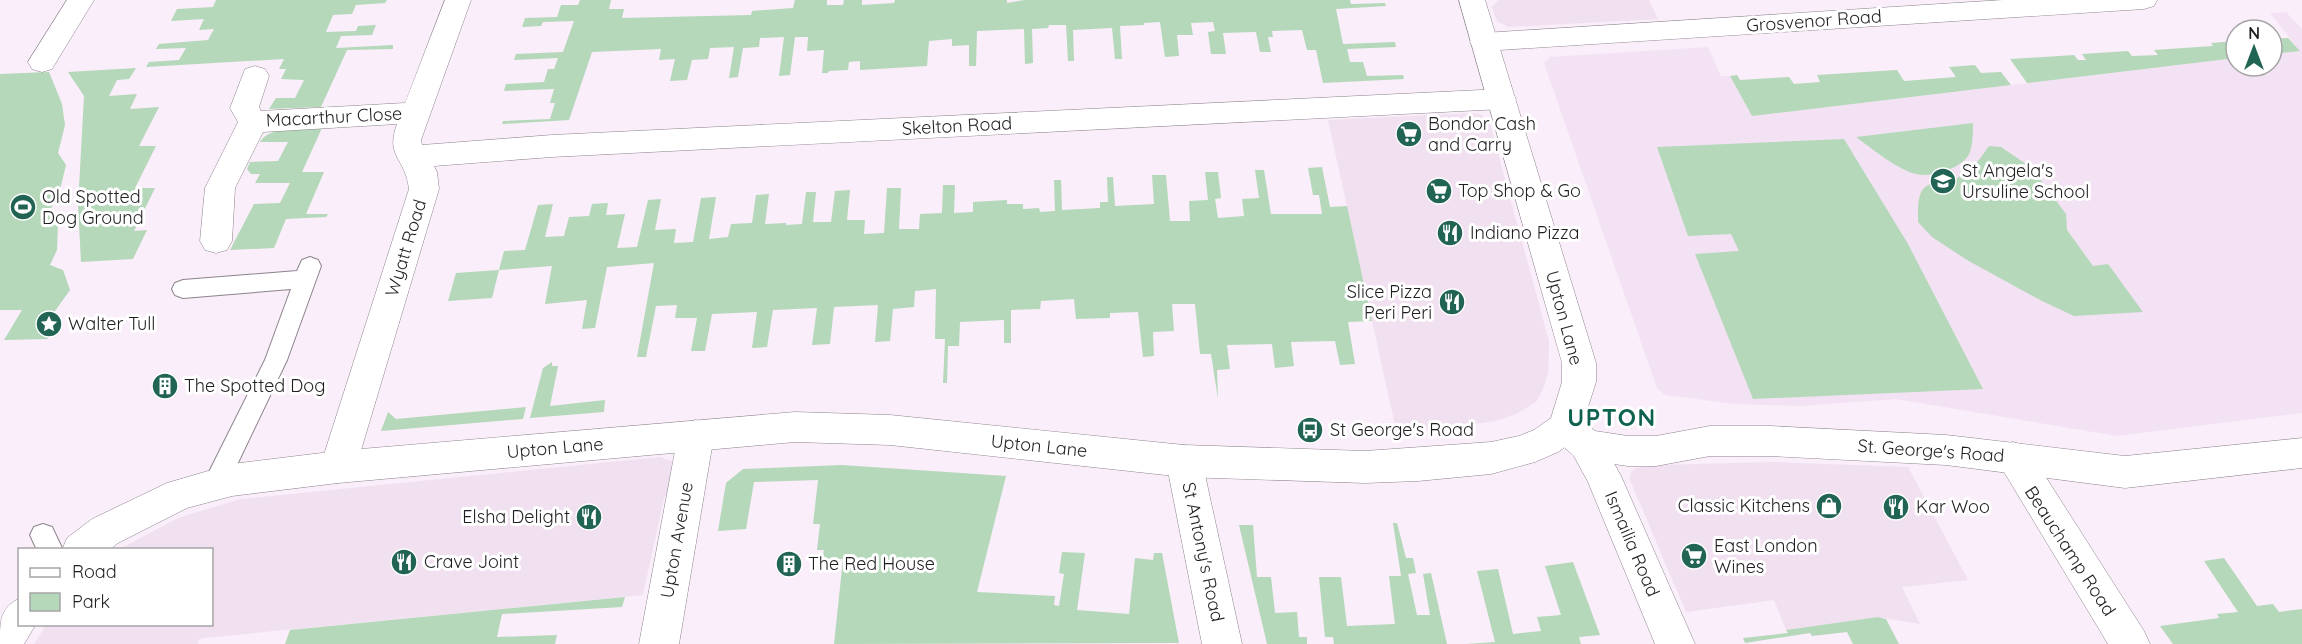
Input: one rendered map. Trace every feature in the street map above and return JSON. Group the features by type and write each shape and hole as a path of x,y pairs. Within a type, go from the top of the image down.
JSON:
{"street":[{"path":"42,62 81,0"},
{"name":"Wyatt Road","path":"339,467 424,189 422,172 407,148 406,140 458,0"},
{"name":"Upton Lane","path":"81,548 105,531 180,494 232,480 339,467 795,427 890,430 1184,460 1365,467 1491,458 1522,451 1546,441 1576,436 1579,363 1472,0"},
{"name":"Grosvenor Road","path":"1484,42 2144,0"},
{"name":"Macarthur Close","path":"253,122 244,108 255,76"},
{"name":"Skelton Road","path":"413,157 552,146 1502,99"},
{"name":"Macarthur Close","path":"253,122 415,113"},
{"name":"Macarthur Close","path":"216,241 220,188 253,122"},
{"name":"Upton Avenue","path":"659,644 696,435"},
{"name":"St. George's Road","path":"1576,436 1656,451 1710,441 1770,441 1946,450 2125,472 2302,453"},
{"name":"Ismailia Road","path":"1576,436 1603,476 1675,644"},
{"name":"Beauchamp Road","path":"2013,458 2130,644"},
{"name":"St Antony's Road","path":"1184,460 1222,644"},
{"path":"1,644 18,619"}],"lane":[{"path":"183,289 307,273 276,360 215,484"}],"shaded area":[{"path":"1499,0 1649,0 1658,19 1508,27 1497,21 1492,7"},
{"name":"St Angela's Ursuline School","path":"2286,12 2302,29 2302,413 2117,436 1896,399 1799,406 1735,404 1665,395 1657,388 1544,63 1550,57 1708,47 1721,76 1730,76 1752,116 2224,59 2224,78 2284,78 2284,52 2299,50 2284,31 2284,18 2274,18 2270,13"},
{"path":"1473,113 1482,115 1490,124 1549,341 1548,373 1536,402 1516,414 1496,421 1397,434 1328,120"},
{"path":"660,457 677,463 671,490 664,498 643,595 204,638 199,639 198,644 34,644 45,626 213,626 213,548 122,548 178,518 241,499"},
{"path":"1772,462 1908,467 1968,580 1902,587 1920,624 1878,617 1786,630 1774,600 1686,612 1630,480 1631,472 1635,468 1659,465"}],"green space":[{"path":"216,0 387,0 385,3 356,5 352,14 333,15 326,32 356,31 358,26 376,25 372,35 341,36 336,48 393,45 393,49 347,50 321,107 269,109 276,98 295,98 304,80 281,79 286,69 279,69 284,59 146,67 149,62 179,60 186,48 156,49 159,44 208,40 214,29 199,30 204,19 171,21 177,9 213,7"},
{"path":"580,0 611,0 609,9 624,9 622,18 751,15 752,11 793,8 795,0 827,0 827,5 843,5 844,0 862,0 862,5 894,3 895,0 1007,0 1007,3 1024,0 1350,0 1351,4 1385,3 1386,6 1336,9 1343,44 1395,42 1396,47 1347,49 1350,62 1363,62 1367,76 1403,75 1404,79 1323,83 1316,50 1307,50 1302,30 1272,31 1273,37 1268,37 1271,52 1260,52 1256,32 1223,33 1226,54 1211,54 1208,32 1215,31 1213,22 1191,23 1193,35 1177,35 1179,56 1165,57 1160,22 1120,26 1122,59 1115,59 1112,28 1073,30 1074,61 1068,61 1066,25 1049,25 1048,28 1032,29 1033,63 1025,64 1024,29 977,31 976,66 969,66 969,45 952,46 952,39 929,41 927,66 860,70 860,61 849,62 848,70 829,71 828,73 822,73 824,50 807,51 808,37 795,37 790,75 779,76 784,37 760,38 759,47 743,48 738,77 729,78 734,47 710,48 708,59 692,60 687,80 670,81 675,59 659,60 661,49 592,52 569,120 502,124 503,121 550,119 555,103 550,103 554,89 504,91 506,84 544,82 548,69 554,69 558,58 514,60 516,54 563,52 574,21 543,22 541,26 522,27 525,18 557,17 561,5 578,5"},
{"path":"2284,38 2288,38 2300,51 2284,53"},
{"path":"2224,42 2224,59 2027,83 2010,59 2074,55 2078,60 2086,60 2082,54 2128,51 2132,56 2158,55 2154,50 2213,46 2211,43"},
{"path":"1975,65 1981,73 2001,72 2011,85 1752,116 1730,76 1737,75 1740,80 1789,77 1794,84 1820,82 1817,75 1897,70 1904,81 1956,77 1949,67"},
{"path":"136,68 129,79 117,80 109,96 137,94 130,109 159,107 139,146 156,146 135,188 155,188 134,231 147,230 133,259 81,262 78,206 84,96 68,72"},
{"name":"Old Spotted Dog Ground","path":"49,72 62,104 65,125 58,153 66,165 58,198 47,214 58,224 57,250 50,265 63,270 70,290 50,318 48,339 4,340 22,310 0,310 0,74"},
{"path":"1973,123 1972,145 1967,158 1947,170 1923,175 1901,168 1856,137"},
{"path":"322,128 302,172 324,172 306,214 328,214 326,217 286,219 274,248 230,250 254,204 280,203 290,183 255,183 260,174 251,174 247,169 250,162 278,161 288,142 260,142 280,130"},
{"path":"1844,139 1908,244 1983,389 1753,399 1695,254 1739,251 1731,234 1688,236 1657,147"},
{"path":"1989,146 2001,147 2032,168 2066,214 2067,230 2093,266 2108,264 2143,312 2074,316 1967,260 1932,237 1918,222 1919,200 1923,189 1963,175"},
{"path":"1322,167 1330,207 1347,206 1372,321 1348,322 1355,364 1340,365 1335,341 1291,342 1294,366 1275,368 1272,344 1227,345 1230,369 1217,370 1218,399 1211,354 1200,354 1195,304 1172,304 1174,331 1153,332 1154,356 1143,357 1138,312 1110,313 1110,318 1076,319 1074,299 1041,301 1040,309 1011,310 1011,343 1004,343 1004,320 960,322 959,346 948,346 947,383 943,383 945,339 935,339 936,289 915,291 914,307 893,309 890,341 875,342 878,305 834,307 830,344 812,345 817,308 773,310 767,347 752,348 757,312 712,314 705,351 691,351 697,318 675,318 677,305 656,306 646,357 637,357 654,263 607,267 595,328 582,329 587,300 545,304 552,266 499,270 504,251 525,250 538,205 553,204 545,237 564,236 569,217 589,216 592,204 608,203 606,215 625,214 617,248 637,247 648,200 661,199 655,230 676,229 674,243 693,242 701,198 716,197 709,239 728,237 731,224 752,223 756,195 769,194 765,224 786,223 786,225 802,224 806,192 816,192 813,222 831,222 835,191 850,190 847,220 865,220 864,234 884,233 887,188 901,188 899,229 919,229 920,214 942,213 943,185 955,185 954,213 973,212 973,202 1007,200 1007,204 1023,204 1023,209 1039,208 1040,212 1055,211 1054,180 1061,180 1062,210 1100,208 1100,202 1108,202 1107,177 1113,177 1115,206 1154,204 1152,175 1166,175 1170,221 1190,221 1189,201 1208,200 1205,172 1218,172 1221,198 1215,199 1218,218 1244,216 1242,199 1259,198 1255,170 1264,170 1271,214 1322,214 1319,195 1313,195 1308,168"},
{"path":"499,270 492,298 448,301 456,273"},
{"path":"552,362 552,366 558,366 550,406 605,400 604,412 530,418 543,368"},
{"path":"526,407 523,419 381,431 388,412 396,419"},
{"path":"842,465 1006,476 977,592 1055,596 1054,605 1059,606 1064,574 1059,573 1062,552 1085,553 1077,610 1129,614 1135,558 1153,560 1154,553 1162,553 1179,643 834,644 843,559 822,559 824,550 817,550 820,524 813,524 818,480 754,482 746,529 718,531 726,483 743,469"},
{"path":"1393,523 1397,523 1406,558 1413,558 1416,573 1408,574 1417,615 1430,615 1423,574 1431,573 1447,644 1334,644 1333,637 1325,637 1319,577 1341,577 1347,626 1395,624 1389,576 1401,576"},
{"path":"1239,525 1253,525 1257,577 1271,577 1275,613 1297,612 1299,637 1307,637 1307,644 1267,644"},
{"path":"2224,558 2257,606 2273,604 2279,612 2302,609 2302,644 2173,644 2160,626 2219,618 2217,614 2238,612 2204,561"},
{"path":"1573,562 1600,635 1579,637 1581,644 1466,644 1495,642 1477,571 1498,569 1513,634 1541,631 1537,617 1561,615 1545,566"},
{"path":"625,597 622,607 502,614 497,637 557,635 555,644 285,644 290,630"},
{"path":"1878,617 1886,619 1899,644 1853,644 1847,632 1812,636 1810,633 1745,643 1743,638 1788,633 1786,630"}],"place":[{"name":"Bondor Cash and Carry","path":"1409,134"},
{"name":"St Angela's Ursuline School","path":"1943,181"},
{"name":"Top Shop & Go","path":"1439,191"},
{"name":"Old Spotted Dog Ground","path":"23,207"},
{"name":"Indiano Pizza","path":"1450,233"},
{"name":"Slice Pizza Peri Peri","path":"1452,302"},
{"name":"Walter Tull","path":"49,324"},
{"name":"The Spotted Dog","path":"165,386"},
{"name":"St George's Road","path":"1310,430"},
{"name":"Classic Kitchens","path":"1829,506"},
{"name":"Kar Woo","path":"1896,507"},
{"name":"Elsha Delight","path":"589,517"},
{"name":"East London Wines","path":"1694,556"},
{"name":"Crave Joint","path":"404,562"},
{"name":"The Red House","path":"789,564"}],"district":[{"name":"UPTON","path":"1612,418"}]}
